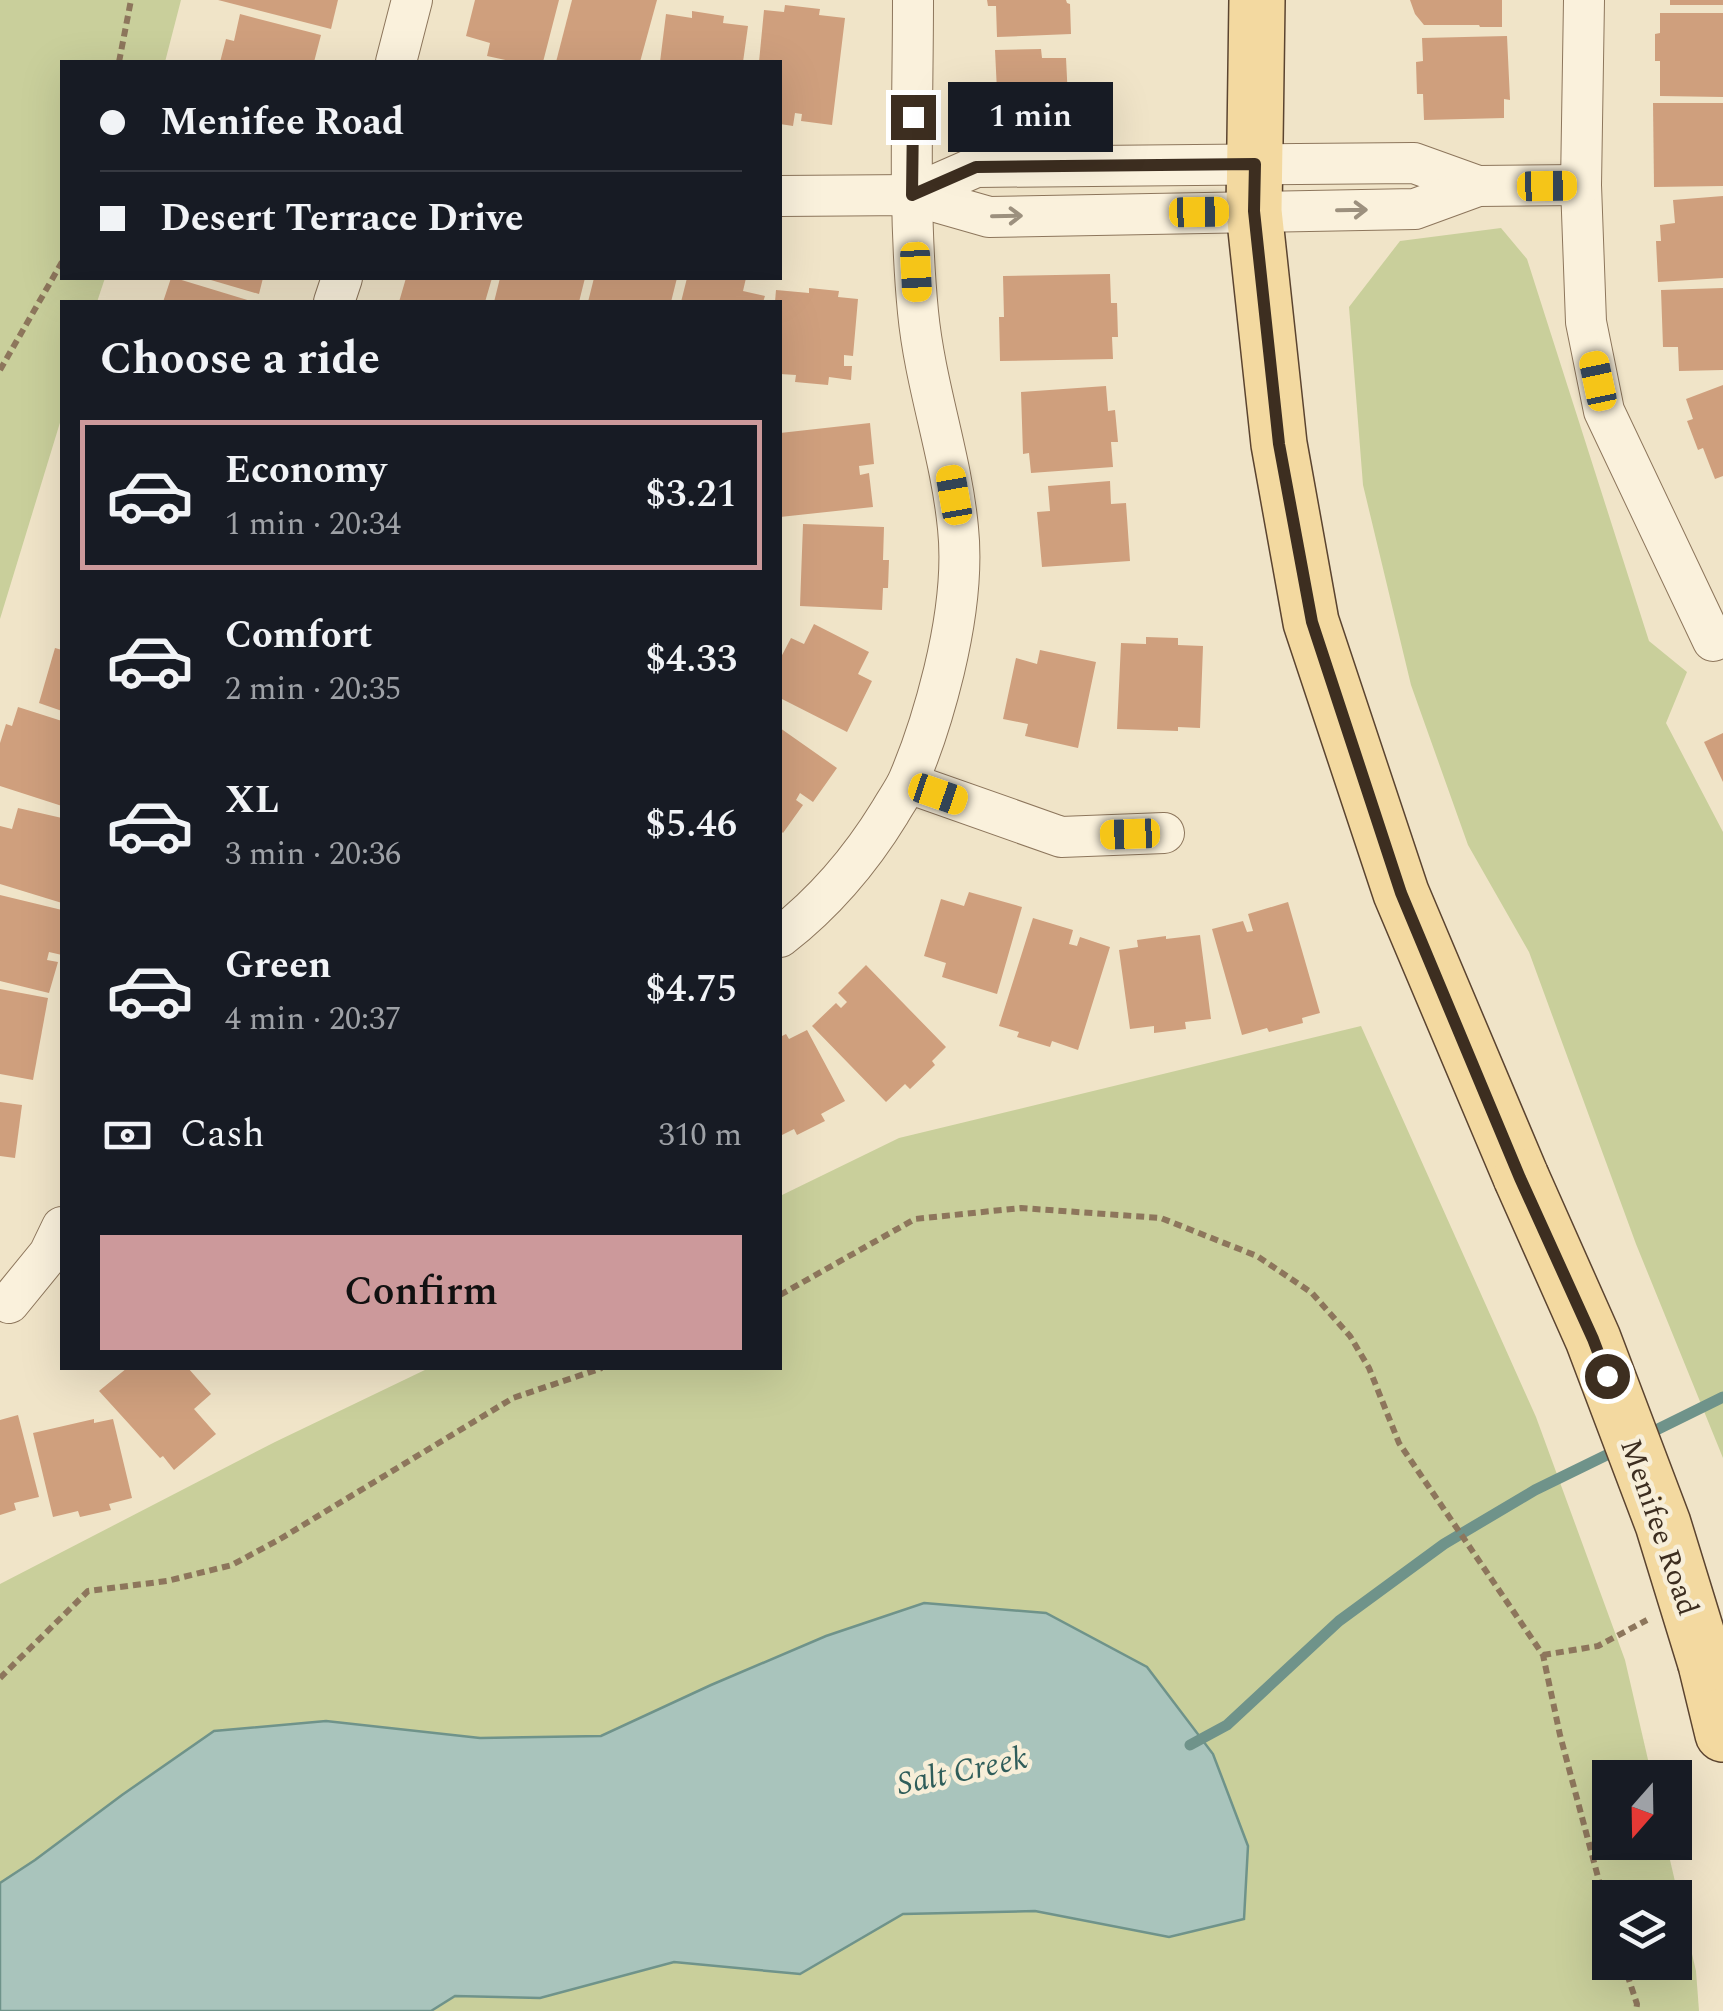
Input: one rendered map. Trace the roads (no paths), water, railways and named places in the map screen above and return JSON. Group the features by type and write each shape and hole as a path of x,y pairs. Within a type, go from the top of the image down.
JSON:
{"main road":[{"name":"Menifee Road","path":"1257,0 1254,188 1279,444 1312,622 1401,893 1520,1178 1593,1339 1663,1524 1723,1734"}],"street":[{"path":"397,60 412,0"},
{"path":"782,935 812,912 868,847 908,783 934,712 953,634 959,532 944,442 926,372 918,311 912,195 913,0"},
{"path":"1584,0 1582,185 1586,322 1604,411 1718,639"},
{"path":"782,196 912,195 976,167 1254,188 1414,162 1478,186 1582,185"},
{"path":"908,783 1061,837 1164,833"},
{"path":"9,1304 49,1254 60,1231"}],"water":[{"path":"924,1603 1046,1613 1147,1667 1213,1754 1248,1846 1244,1919 1169,1937 1035,1911 903,1914 800,1974 674,1962 540,1998 455,1996 431,2011 0,2011 0,1883 214,1731 326,1721 480,1738 601,1736 826,1636"}],"waterway":[{"name":"Salt Creek","path":"1646,1435 1723,1397"},
{"name":"Salt Creek","path":"1190,1745 1227,1725 1339,1621 1444,1544 1535,1490 1621,1448"}]}
